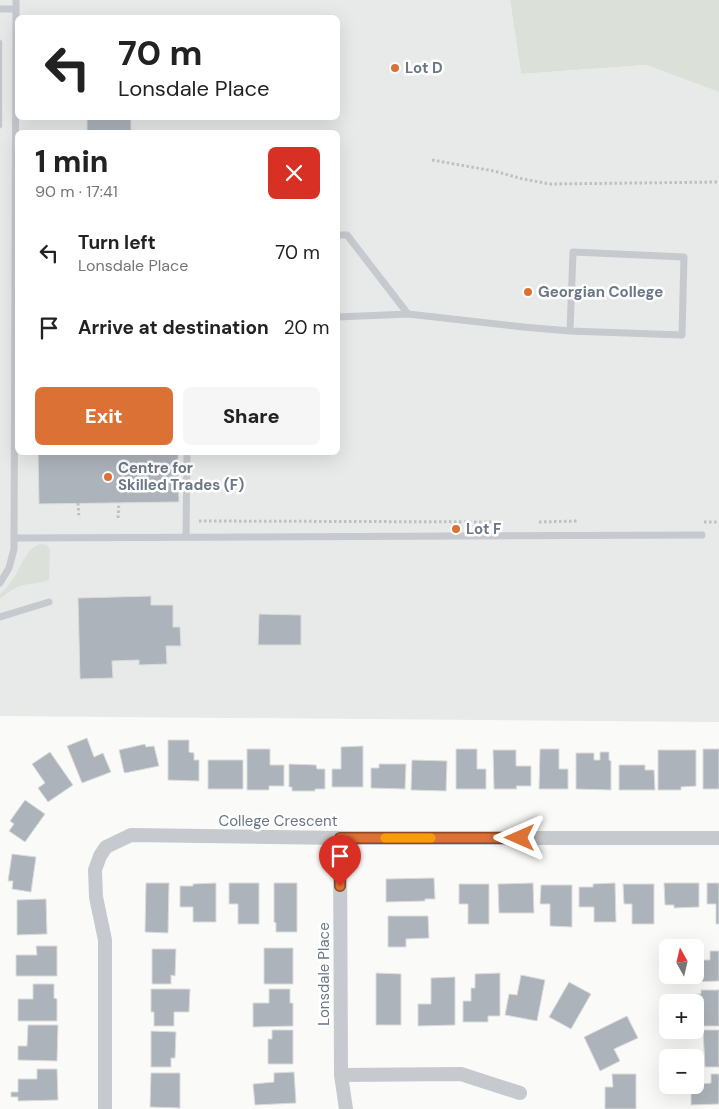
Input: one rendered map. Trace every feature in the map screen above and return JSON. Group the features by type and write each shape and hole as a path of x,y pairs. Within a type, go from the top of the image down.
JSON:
{"street":[{"name":"College Crescent","path":"105,1109 105,940 96,897 95,870 100,856 106,847 131,835 340,838 719,838"},
{"name":"Lonsdale Place","path":"340,838 340,1075 346,1109"},
{"path":"340,1075 461,1074 520,1093"}],"lane":[{"path":"16,0 16,15"},
{"path":"0,9 16,10"},
{"path":"340,234 347,235 408,314"},
{"path":"340,317 408,314 570,331 682,335 684,257 573,252 570,331"},
{"path":"0,583 10,568 14,548 15,393"},
{"path":"186,537 187,455"},
{"path":"14,538 702,535"},
{"path":"0,617 49,602"}],"path":[{"path":"432,160 494,170 523,180 550,184 719,182"},
{"path":"78,503 79,518"},
{"path":"118,518 119,503"},
{"path":"187,520 503,522"},
{"path":"532,522 579,521"}],"shaded area":[{"name":"Georgian College","path":"0,0 510,0 521,74 646,65 719,92 719,722 0,716"},
{"path":"510,0 719,0 719,92 646,65 521,74"},
{"path":"40,544 46,545 50,549 49,580 21,586 10,591 0,599 0,594 9,585 30,550"}],"building":[{"path":"0,40 2,40 2,128 0,128"},
{"path":"87,120 131,120 131,130 87,130"},
{"name":"Centre for Skilled Trades (F)","path":"38,455 178,455 179,502 39,504"},
{"path":"151,596 151,605 173,605 173,627 180,627 181,646 166,646 167,664 139,665 139,660 112,661 113,678 80,679 78,598"},
{"path":"259,614 301,615 301,645 258,645"},
{"path":"87,738 94,757 103,753 111,772 82,783 67,746"},
{"path":"168,740 189,740 189,752 194,753 194,760 199,760 199,781 168,780"},
{"path":"145,744 146,747 154,746 159,766 125,773 119,750"},
{"path":"363,746 363,787 332,787 332,769 341,769 341,747"},
{"path":"247,749 270,749 270,765 284,765 284,786 269,786 269,790 247,790"},
{"path":"456,749 477,749 477,769 486,769 486,789 456,789"},
{"path":"540,749 559,749 559,769 568,769 568,789 539,789"},
{"path":"703,749 719,749 719,789 703,789"},
{"path":"493,750 516,750 516,766 531,766 531,786 516,786 517,789 494,789"},
{"path":"658,750 696,750 696,786 681,787 681,790 658,790"},
{"path":"50,752 73,785 48,802 38,788 45,783 32,764"},
{"path":"600,752 609,752 609,760 611,761 611,790 576,789 576,753 594,753 594,760 600,760"},
{"path":"208,760 243,760 243,789 208,789"},
{"path":"412,760 447,761 446,791 411,790"},
{"path":"289,764 316,765 317,769 325,769 325,789 292,791 292,787 289,787"},
{"path":"379,764 406,764 405,789 371,788 371,768 379,768"},
{"path":"619,765 645,765 645,770 654,770 655,790 619,790"},
{"path":"25,800 45,814 25,842 9,831 14,824 10,821"},
{"path":"12,854 36,857 31,892 12,889 13,881 8,881"},
{"path":"434,878 435,899 386,902 386,879"},
{"path":"146,883 169,883 168,933 145,932"},
{"path":"216,883 216,922 193,922 193,907 180,907 180,886"},
{"path":"229,883 259,883 259,924 238,924 238,904 229,904"},
{"path":"274,883 297,883 297,932 276,932 276,923 274,922"},
{"path":"533,883 534,913 499,913 498,884"},
{"path":"615,883 616,922 594,922 594,907 579,907 579,887 593,887 593,884"},
{"path":"664,883 699,883 699,907 674,908 674,905 665,905"},
{"path":"707,883 719,883 719,924 716,924 716,904 707,904"},
{"path":"459,884 489,884 489,924 468,924 468,904 459,904"},
{"path":"623,884 654,884 654,924 632,924 632,904 624,904"},
{"path":"541,885 572,885 572,927 550,926 550,904 540,904"},
{"path":"46,899 47,934 17,935 17,900"},
{"path":"388,916 428,916 429,938 406,939 406,947 388,947"},
{"path":"36,946 57,946 57,976 16,976 16,955 37,955"},
{"path":"264,948 293,948 293,984 264,984"},
{"path":"152,949 176,949 175,976 171,975 171,984 152,984"},
{"path":"710,951 719,951 719,981 704,982 704,960 710,960"},
{"path":"376,973 401,974 401,1025 376,1025"},
{"path":"500,973 500,1016 488,1016 488,1022 463,1022 463,1001 471,1001 471,988 475,988 475,974"},
{"path":"521,975 545,980 537,1021 505,1015 509,994 517,995"},
{"path":"455,977 455,1025 418,1026 418,1004 431,1004 431,978"},
{"path":"569,982 591,994 571,1029 549,1017"},
{"path":"33,984 54,984 54,998 57,999 57,1021 18,1021 18,999 33,999"},
{"path":"151,989 190,989 189,1012 174,1012 174,1026 154,1026 154,1012 151,1012"},
{"path":"269,989 290,989 290,1003 293,1003 293,1026 253,1027 253,1003 269,1003"},
{"path":"701,990 719,990 719,1026 704,1026 704,994 701,994"},
{"path":"627,1016 638,1038 614,1049 620,1061 600,1071 584,1037"},
{"path":"28,1025 58,1025 57,1061 18,1060 18,1046 27,1046"},
{"path":"272,1030 293,1030 293,1064 268,1064 268,1039 272,1039"},
{"path":"704,1030 719,1030 719,1067 705,1067"},
{"path":"151,1031 176,1032 175,1058 171,1058 171,1067 151,1067"},
{"path":"37,1069 57,1069 58,1100 18,1101 18,1097 11,1097 11,1092 18,1092 18,1079 37,1079"},
{"path":"294,1072 296,1103 255,1105 253,1084 274,1082 274,1073"},
{"path":"151,1073 180,1073 180,1108 150,1107"},
{"path":"612,1074 636,1074 636,1109 605,1109 605,1087 613,1087"},
{"path":"711,1074 719,1074 719,1104 691,1105 691,1094 704,1094 704,1084 711,1083"}],"slow traffic":[{"path":"385,838 431,838"}],"place":[{"name":"Lot D","path":"395,68"},
{"name":"Georgian College","path":"528,292"},
{"name":"Centre for Skilled Trades (F)","path":"108,477"},
{"name":"Lot F","path":"456,529"}],"route":[{"path":"340,886 340,838 520,838"}]}
